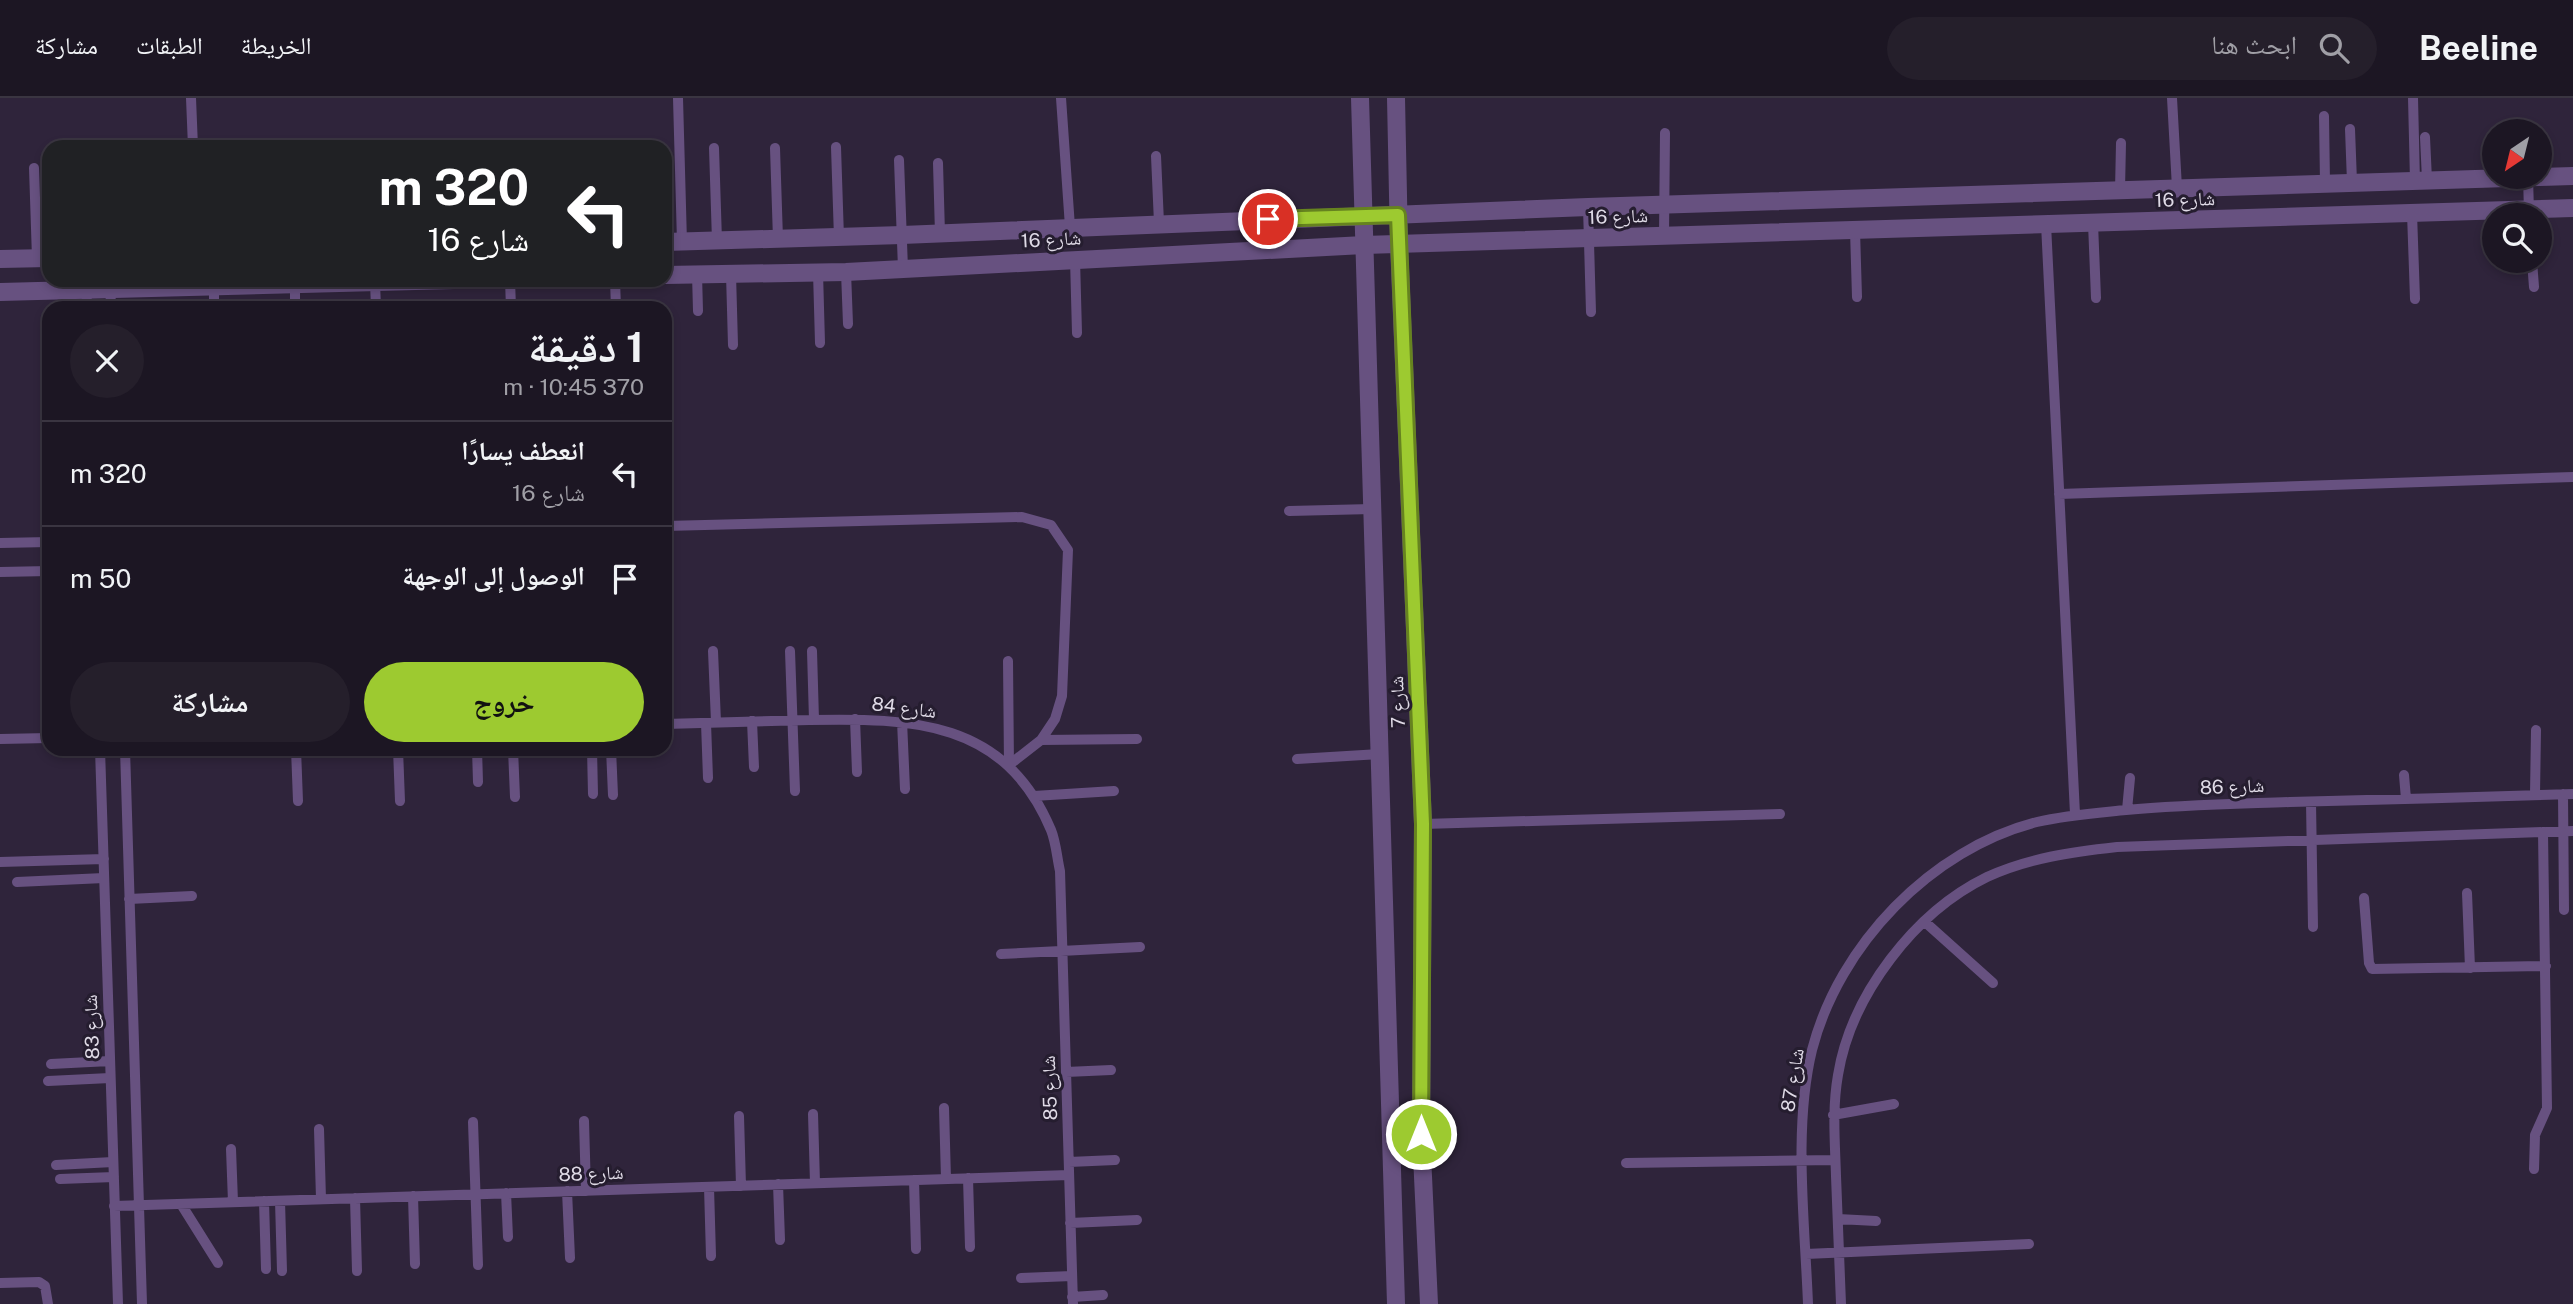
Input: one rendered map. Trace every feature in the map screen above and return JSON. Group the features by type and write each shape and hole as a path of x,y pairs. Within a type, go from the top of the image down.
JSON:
{"street":[{"name":"شارع 7","path":"1360,98 1396,1304"},
{"name":"شارع 7","path":"1396,98 1399,244 1423,824 1421,1134 1429,1304"},
{"name":"شارع 16","path":"2552,177 2573,176"},
{"name":"شارع 16","path":"673,242 839,238 1195,221 1664,204 2482,178"},
{"path":"1973,195 1975,226"},
{"name":"شارع 16","path":"2552,210 2573,208"},
{"name":"شارع 16","path":"672,275 846,272 1364,245 2482,212"},
{"path":"1195,221 1196,253"},
{"path":"0,259 42,258"},
{"path":"0,292 54,287"}],"lane":[{"path":"191,98 193,140"},
{"path":"673,242 678,98"},
{"path":"1061,98 1070,227"},
{"path":"2172,98 2177,188"},
{"path":"2413,98 2421,181"},
{"path":"2324,116 2325,183"},
{"path":"2350,129 2352,183"},
{"path":"1664,236 1665,133"},
{"path":"2421,181 2425,137"},
{"path":"2120,190 2121,143"},
{"path":"836,146 839,238"},
{"path":"715,148 718,241"},
{"path":"775,148 778,239"},
{"path":"1156,156 1159,223"},
{"path":"899,160 903,269"},
{"path":"938,163 940,234"},
{"path":"34,167 42,248"},
{"path":"1588,207 1591,312"},
{"path":"2412,213 2415,299"},
{"path":"2093,223 2096,298"},
{"path":"2046,224 2075,814"},
{"path":"1855,230 1857,297"},
{"path":"1075,259 1077,333"},
{"path":"818,272 820,343"},
{"path":"846,272 848,324"},
{"path":"2533,273 2534,287"},
{"path":"697,274 698,311"},
{"path":"731,274 733,345"},
{"path":"2059,494 2573,477"},
{"path":"1289,511 1372,509"},
{"path":"672,526 1022,517 1051,525 1068,550 1062,696 1055,719 1041,740 1009,765"},
{"path":"0,543 42,542"},
{"path":"0,572 42,571"},
{"path":"708,778 713,651"},
{"path":"790,651 795,791"},
{"path":"811,651 814,720"},
{"path":"1008,661 1009,765"},
{"path":"855,719 857,772"},
{"name":"شارع 84","path":"672,724 855,719 902,721 933,727 974,741 1009,765 1034,796 1052,832 1060,871"},
{"path":"752,721 754,767"},
{"path":"902,721 905,789"},
{"path":"2535,795 2536,730"},
{"path":"0,739 42,738"},
{"path":"1041,740 1137,739"},
{"path":"1297,759 1380,754"},
{"name":"شارع 83","path":"100,756 118,1304"},
{"path":"125,756 142,1304"},
{"path":"296,756 298,802"},
{"path":"398,756 400,801"},
{"path":"477,756 478,782"},
{"path":"513,756 514,797"},
{"path":"592,756 593,794"},
{"path":"611,756 613,795"},
{"path":"2404,775 2406,799"},
{"path":"2127,810 2130,778"},
{"path":"1034,796 1114,791"},
{"path":"2564,910 2568,794"},
{"name":"شارع 86","path":"1912,891 1949,862 1990,839 2034,823 2075,814 2176,806 2568,794"},
{"path":"2311,802 2313,927"},
{"path":"1423,824 1780,814"},
{"path":"1841,1304 1833,1115 1838,1073 1849,1034 1865,997 1885,965 1950,898 1988,877 2029,862 2071,852 2168,844 2568,831"},
{"path":"2534,1169 2535,1135 2547,1108 2543,832"},
{"path":"0,862 104,859"},
{"name":"شارع 85","path":"1060,871 1072,1300"},
{"path":"17,882 104,878"},
{"name":"شارع 87","path":"1808,1304 1803,1160 1804,1096 1813,1049 1828,1005 1850,963 1878,925 1912,891"},
{"path":"2467,893 2470,968"},
{"path":"129,899 192,896"},
{"path":"2364,898 2369,964 2372,969 2546,965"},
{"path":"1925,922 1993,982"},
{"path":"1000,954 1140,947"},
{"path":"51,1064 110,1061"},
{"path":"1066,1072 1111,1070"},
{"path":"48,1081 110,1078"},
{"path":"1833,1115 1894,1104"},
{"path":"944,1108 946,1179"},
{"path":"813,1115 815,1183"},
{"path":"739,1116 741,1186"},
{"path":"584,1121 586,1191"},
{"path":"473,1122 478,1265"},
{"path":"319,1129 321,1199"},
{"path":"231,1149 233,1202"},
{"path":"1069,1162 1115,1160"},
{"path":"1626,1163 1835,1160"},
{"path":"55,1165 113,1163"},
{"name":"شارع 88","path":"114,1206 1069,1175"},
{"path":"60,1179 114,1177"},
{"path":"968,1178 970,1247"},
{"path":"914,1180 916,1249"},
{"path":"778,1184 780,1240"},
{"path":"709,1187 711,1256"},
{"path":"567,1191 570,1258"},
{"path":"506,1193 508,1237"},
{"path":"413,1196 415,1264"},
{"path":"355,1198 357,1271"},
{"path":"264,1201 265,1269"},
{"path":"280,1201 282,1271"},
{"path":"181,1204 218,1263"},
{"path":"1838,1219 1876,1221"},
{"path":"1070,1223 1137,1220"},
{"path":"1806,1254 2029,1244"},
{"path":"1021,1278 1072,1276"},
{"path":"0,1283 39,1282 45,1286 48,1304"},
{"path":"1072,1300 1103,1295"}],"shaded area":[{"path":"0,98 2573,98 2573,1304 0,1304"}],"route":[{"path":"1268,219 1398,215 1423,824 1421,1134"}]}
